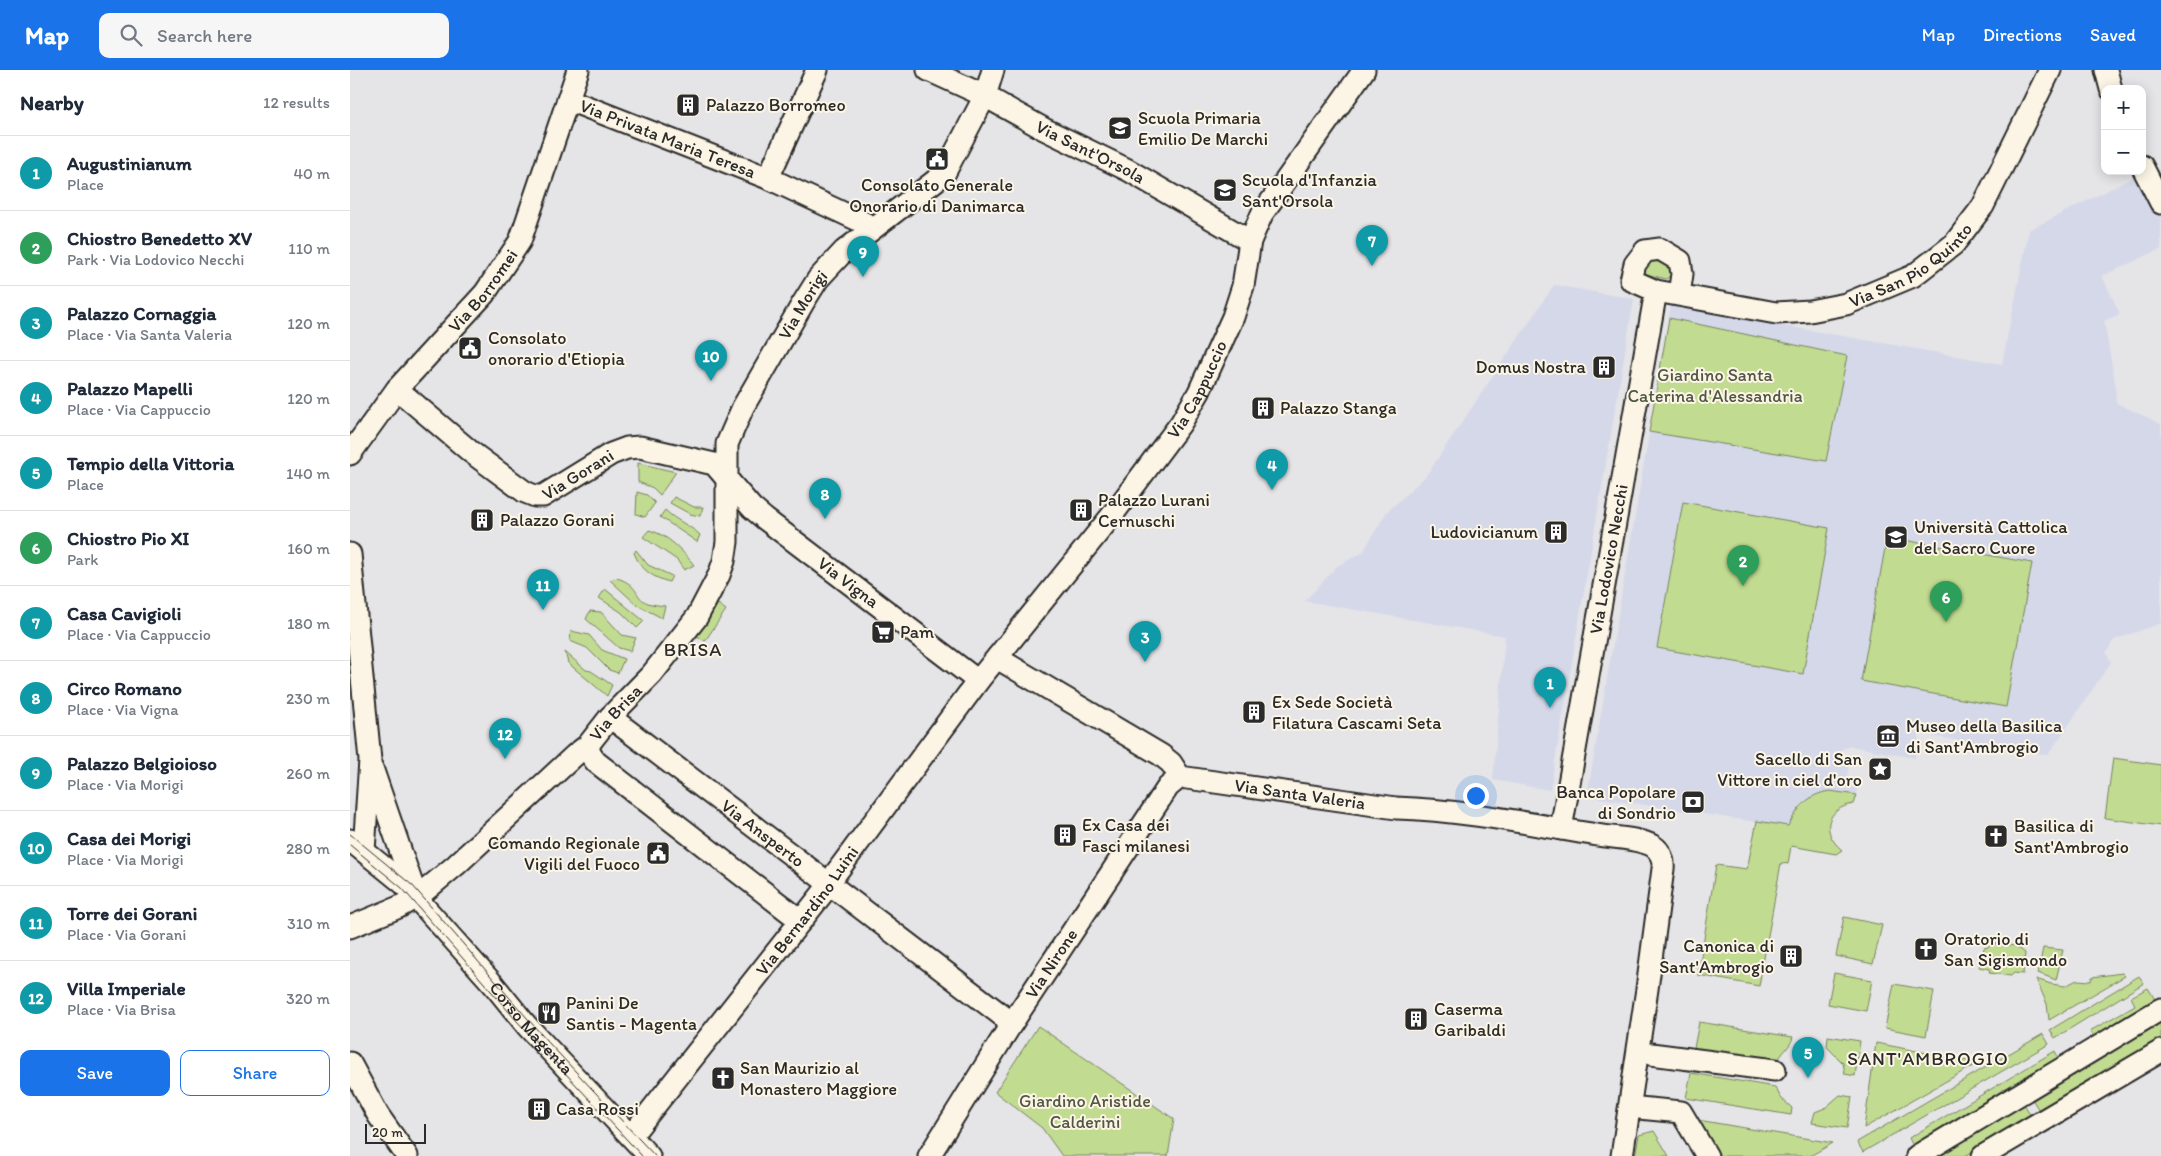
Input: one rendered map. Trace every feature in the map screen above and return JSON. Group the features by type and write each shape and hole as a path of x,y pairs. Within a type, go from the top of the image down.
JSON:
{"street":[{"name":"Via Borromei","path":"350,454 397,389 485,294 520,240 578,70"},
{"name":"Via Privata Maria Teresa","path":"768,178 817,70"},
{"name":"Via Sant'Orsola","path":"928,70 985,96 1044,129 1128,170 1250,241"},
{"name":"Via Morigi","path":"726,476 727,444 733,428 802,303 818,279 831,265 873,227 944,174 985,96 993,70"},
{"name":"Via Cappuccio","path":"978,681 1113,514 1180,423 1199,392 1233,317 1243,286 1250,241 1262,214 1364,70"},
{"name":"Via San Pio Quinto","path":"1679,295 1776,313 1810,311 1846,304 1913,276 1954,244 1983,206 2050,70"},
{"name":"Via Privata Maria Teresa","path":"569,100 768,178 873,227"},
{"path":"2146,174 2161,203"},
{"path":"1660,248 1680,261 1682,274 1679,295 1656,291 1631,280 1635,264 1645,251 1660,248"},
{"name":"Via Lodovico Necchi","path":"1561,829 1656,291"},
{"name":"Via Gorani","path":"397,389 471,452 526,492 535,496 552,492 599,461 627,448 640,447 714,464 726,476"},
{"name":"Via Vigna","path":"726,476 752,508 765,519 978,681"},
{"name":"Via Brisa","path":"350,927 416,898 456,865 575,755 588,746 610,717 652,674 697,617 724,562 727,542 726,476"},
{"path":"350,554 370,760 416,898"},
{"path":"997,658 1161,755 1171,763 1180,778"},
{"name":"Via Bernardino Luini","path":"631,1136 830,884 836,873 978,681"},
{"name":"Via Ansperto","path":"610,717 1012,1023"},
{"path":"588,746 590,754 596,762 801,921"},
{"path":"357,846 370,760"},
{"name":"Via Santa Valeria","path":"1180,778 1396,808 1430,809 1638,842 1658,850 1663,862 1647,989 1622,1156"},
{"name":"Via Nirone","path":"929,1156 1012,1023 1168,787 1180,778"},
{"name":"Corso Magenta","path":"357,846 403,883 527,1026 649,1156"},
{"path":"1917,1156 2161,1009"},
{"path":"1983,1156 2161,1051"},
{"path":"1650,1054 1774,1070"},
{"path":"350,1064 378,1115 407,1156"},
{"path":"1639,1108 1680,1112 1707,1156"}],"shaded area":[{"name":"Università Cattolica del Sacro Cuore","path":"2138,175 2140,175 2161,219 2161,249 2102,276 2120,314 2104,321 2115,383 2116,403 2161,424 2161,623 2114,640 2106,653 2111,662 2048,755 1919,734 1915,758 1851,746 1842,749 1839,757 1842,762 1849,764 1846,785 1857,788 1857,795 1830,791 1802,803 1788,827 1587,796 1671,306 2002,364 2029,230"},
{"path":"1554,285 1634,299 1550,790 1493,780 1505,636 1305,601 1336,567 1363,552 1386,513 1426,476"}],"green space":[{"path":"1647,257 1670,262 1672,275 1666,279 1646,274 1640,269"},
{"name":"Giardino Santa Caterina d'Alessandria","path":"1669,318 1847,356 1826,461 1649,432"},
{"path":"638,463 676,472 660,495 653,488 638,482"},
{"path":"637,492 647,495 655,503 645,517 636,514"},
{"path":"674,497 694,507 703,507 700,516 690,514 670,503"},
{"path":"1683,502 1829,528 1803,674 1657,648"},
{"path":"665,510 700,535 697,542 660,517"},
{"path":"649,530 662,535 674,544 694,565 684,570 677,560 643,537"},
{"path":"1887,537 2032,563 2006,707 1861,681"},
{"path":"636,550 648,565 672,576 669,582 657,578 644,568 634,553"},
{"path":"617,578 630,584 644,601 650,604 665,606 662,618 637,605 610,580"},
{"path":"605,589 644,621 637,628 621,612 599,598"},
{"path":"718,604 726,610 705,641 697,636"},
{"path":"590,611 601,612 622,635 636,638 630,651 619,648 586,619"},
{"path":"571,631 589,635 602,650 624,659 618,673 609,670 587,648 570,641"},
{"path":"565,652 586,670 591,671 612,685 607,696 568,663"},
{"path":"2113,758 2161,765 2161,826 2105,818"},
{"path":"1830,791 1857,795 1854,804 1837,810 1829,822 1831,836 1842,850 1836,854 1791,846 1788,864 1781,863 1759,986 1698,975 1716,865 1747,869 1757,821 1788,826 1805,803 1816,795"},
{"path":"1844,917 1882,925 1873,964 1836,956"},
{"path":"1991,943 2016,946 2025,953 2023,974 2014,973 2011,976 1990,973 1989,969 1979,967 1984,948 1988,947"},
{"path":"2043,948 2063,950 2056,980 2038,973"},
{"path":"1834,973 1872,980 1866,1011 1828,1004"},
{"path":"2122,973 2125,976 2049,1020 2047,1004 2036,979 2065,986 2077,980 2091,981 2092,977"},
{"path":"2139,976 2144,983 2055,1038 2050,1030"},
{"path":"1894,984 1934,991 1926,1036 1885,1028"},
{"path":"2148,988 2156,1001 2095,1038 2090,1031 2135,1005 2131,997"},
{"path":"1699,1022 1793,1037 1777,1063 1694,1048"},
{"path":"2161,1023 2161,1041 2040,1112 2032,1099"},
{"name":"Giardino Aristide Calderini","path":"1038,1026 1174,1119 1168,1156 1062,1156 1042,1128 995,1092"},
{"path":"2043,1034 2049,1044 1863,1152 1857,1142"},
{"path":"1828,1036 1860,1041 1855,1076 1845,1074 1843,1063 1827,1047"},
{"path":"1876,1043 1978,1063 1864,1128"},
{"path":"2055,1051 2059,1059 1913,1146 1909,1138"},
{"path":"1691,1073 1775,1087 1781,1098 1792,1108 1791,1115 1686,1098"},
{"path":"1840,1095 1852,1097 1847,1128 1812,1123 1815,1112 1825,1108"},
{"path":"2024,1104 2032,1117 1965,1156 1935,1156"},
{"path":"1692,1119 1833,1143 1810,1156 1714,1156"},
{"path":"1654,1131 1669,1156 1635,1156 1639,1135"}],"tram line":[{"path":"350,834 413,886 547,1041 655,1156"},
{"path":"350,845 402,888 516,1020 642,1156"}],"place":[{"name":"Palazzo Borromeo","path":"688,105"},
{"name":"Scuola Primaria Emilio De Marchi","path":"1120,128"},
{"name":"Consolato Generale Onorario di Danimarca","path":"937,159"},
{"name":"Scuola d'Infanzia Sant'Orsola","path":"1225,190"},
{"name":"Casa Cavigioli","path":"1372,266"},
{"name":"Palazzo Belgioioso","path":"863,277"},
{"name":"Consolato onorario d'Etiopia","path":"470,348"},
{"name":"Domus Nostra","path":"1604,367"},
{"name":"Casa dei Morigi","path":"711,381"},
{"name":"Palazzo Stanga","path":"1263,408"},
{"name":"Palazzo Mapelli","path":"1272,490"},
{"name":"Palazzo Lurani Cernuschi","path":"1081,510"},
{"name":"Circo Romano","path":"825,519"},
{"name":"Palazzo Gorani","path":"482,520"},
{"name":"Ludovicianum","path":"1556,532"},
{"name":"Università Cattolica del Sacro Cuore","path":"1896,537"},
{"name":"Chiostro Benedetto XV","path":"1743,586"},
{"name":"Torre dei Gorani","path":"543,610"},
{"name":"Chiostro Pio XI","path":"1946,622"},
{"name":"Pam","path":"883,632"},
{"name":"Palazzo Cornaggia","path":"1145,662"},
{"name":"Augustinianum","path":"1550,708"},
{"name":"Ex Sede Società Filatura Cascami Seta","path":"1254,712"},
{"name":"Museo della Basilica di Sant'Ambrogio","path":"1888,736"},
{"name":"Villa Imperiale","path":"505,759"},
{"name":"Sacello di San Vittore in ciel d'oro","path":"1880,769"},
{"name":"Banca Popolare di Sondrio","path":"1693,802"},
{"name":"Ex Casa dei Fasci milanesi","path":"1065,835"},
{"name":"Basilica di Sant'Ambrogio","path":"1996,836"},
{"name":"Comando Regionale Vigili del Fuoco","path":"658,853"},
{"name":"Oratorio di San Sigismondo","path":"1926,949"},
{"name":"Canonica di Sant'Ambrogio","path":"1791,956"},
{"name":"Panini De Santis - Magenta","path":"549,1013"},
{"name":"Caserma Garibaldi","path":"1416,1019"},
{"name":"San Maurizio al Monastero Maggiore","path":"723,1078"},
{"name":"Tempio della Vittoria","path":"1808,1078"},
{"name":"Casa Rossi","path":"539,1109"}],"district":[{"name":"BRISA","path":"693,649"},
{"name":"SANT'AMBROGIO","path":"1928,1058"}]}
